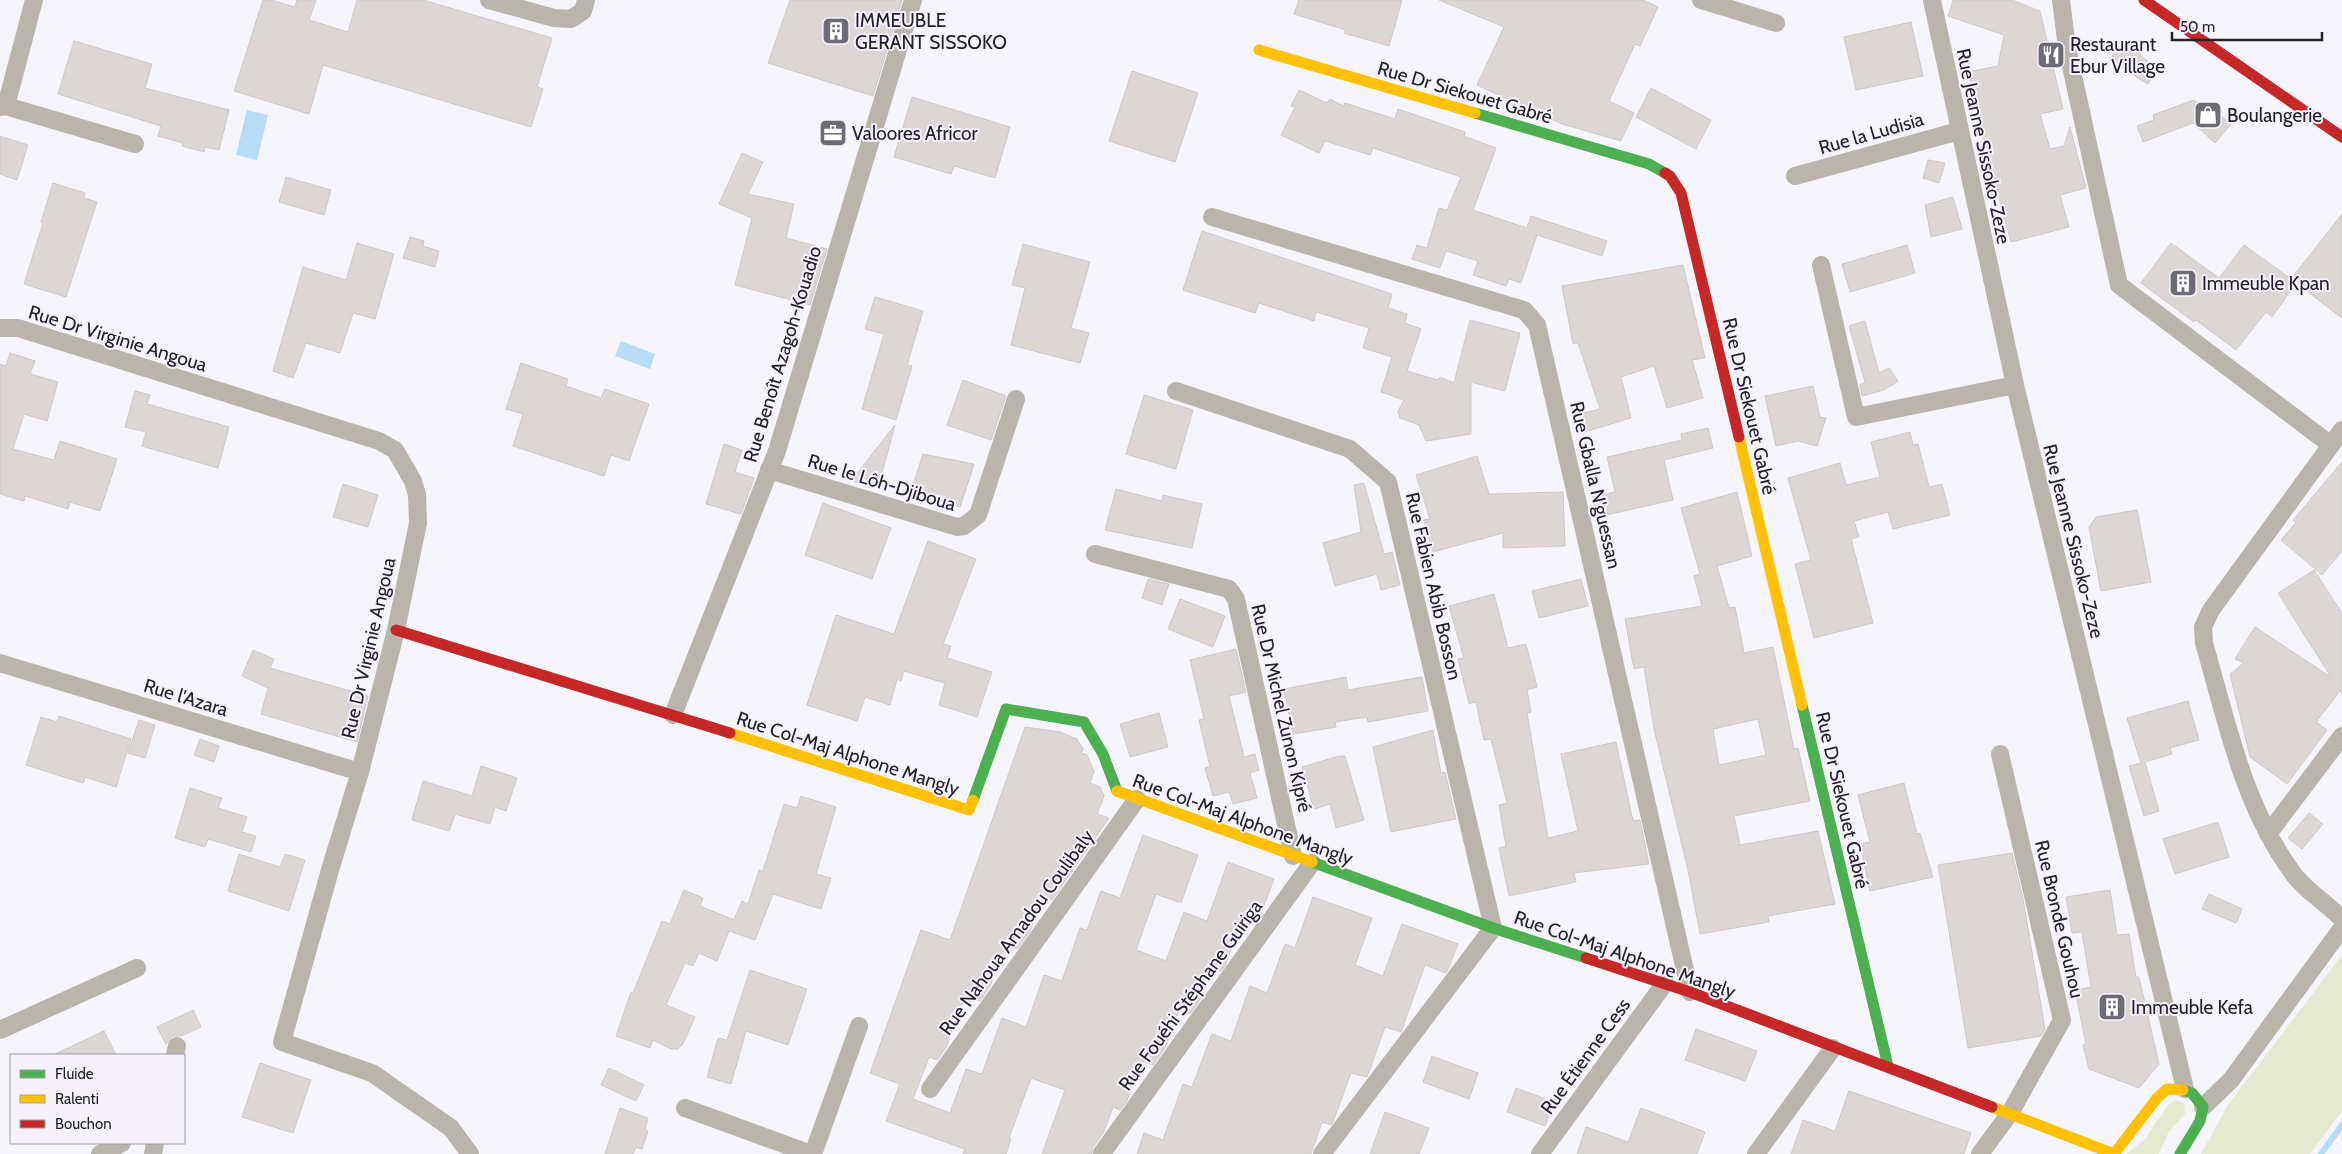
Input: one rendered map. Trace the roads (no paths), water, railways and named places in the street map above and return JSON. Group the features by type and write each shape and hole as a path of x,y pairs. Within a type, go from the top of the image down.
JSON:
{"street":[{"path":"34,0 3,106 135,144"},
{"path":"488,0 554,18 571,19 583,11 586,0"},
{"name":"Rue Benoît Azagoh-Kouadio","path":"673,715 769,470 913,0"},
{"path":"1701,0 1776,23"},
{"name":"Rue Jeanne Sissoko-Zeze","path":"1932,0 2015,385 2185,1089"},
{"path":"2061,0 2067,48 2119,285 2332,445"},
{"path":"2144,0 2342,137"},
{"name":"Rue Dr Siekouet Gabré","path":"1259,50 1649,164 1670,176 1682,193 1888,1066"},
{"name":"Rue la Ludisia","path":"1795,176 1959,131"},
{"name":"Rue Gballa N'guessan","path":"1212,217 1524,310 1537,325 1690,992"},
{"path":"1821,265 1856,418 2015,385"},
{"name":"Rue Dr Virginie Angoua","path":"0,328 28,331 378,441 396,450 413,481 418,524 396,630 360,772 282,1042 372,1073 452,1128 470,1154"},
{"name":"Rue Fabien Abib Bosson","path":"1176,391 1350,449 1388,482 1493,928"},
{"name":"Rue le Lôh-Djiboua","path":"769,470 958,528 964,526 978,515 1016,399"},
{"path":"2342,430 2211,610 2203,627 2204,643 2243,778 2268,834 2293,874 2342,919"},
{"name":"Rue Dr Michel Zunon Kipré","path":"1095,554 1229,589 1236,599 1294,856"},
{"name":"Rue Col-Maj Alphone Mangly","path":"396,630 673,715 969,810 1006,709 1084,722 1103,754 1117,791 1493,928 1690,992 1833,1048 1888,1066 2114,1154"},
{"name":"Rue l'Azara","path":"0,663 360,772"},
{"path":"2268,834 2342,736"},
{"name":"Rue Bronde Gouhou","path":"1980,1154 2010,1113 2062,1020 2000,754"},
{"name":"Rue Nahoua Amadou Coulibaly","path":"930,1089 1137,799"},
{"name":"Rue Fouéhi Stéphane Guiriga","path":"1102,1153 1312,863"},
{"path":"1322,1154 1493,928"},
{"path":"2180,1154 2200,1120 2203,1107 2231,1080 2342,928"},
{"path":"0,1030 137,968"},
{"name":"Rue Étienne Cess","path":"1540,1154 1665,983"},
{"path":"685,1108 812,1154 859,1026"},
{"path":"1756,1154 1833,1048"},
{"path":"2114,1154 2157,1098 2167,1089 2185,1089 2193,1093 2203,1107"},
{"path":"100,1154 120,1144"}],"water":[{"path":"247,110 268,115 257,160 236,155"},
{"path":"621,341 655,354 650,369 615,356"}],"waterway":[{"path":"2321,1154 2342,1125"}],"place":[{"name":"IMMEUBLE GERANT SISSOKO","path":"836,31"},
{"name":"Restaurant Ebur Village","path":"2051,55"},
{"name":"Boulangerie","path":"2208,115"},
{"name":"Valoores Africor","path":"833,133"},
{"name":"Immeuble Kpan","path":"2183,283"},
{"name":"Immeuble Kefa","path":"2112,1007"}]}
